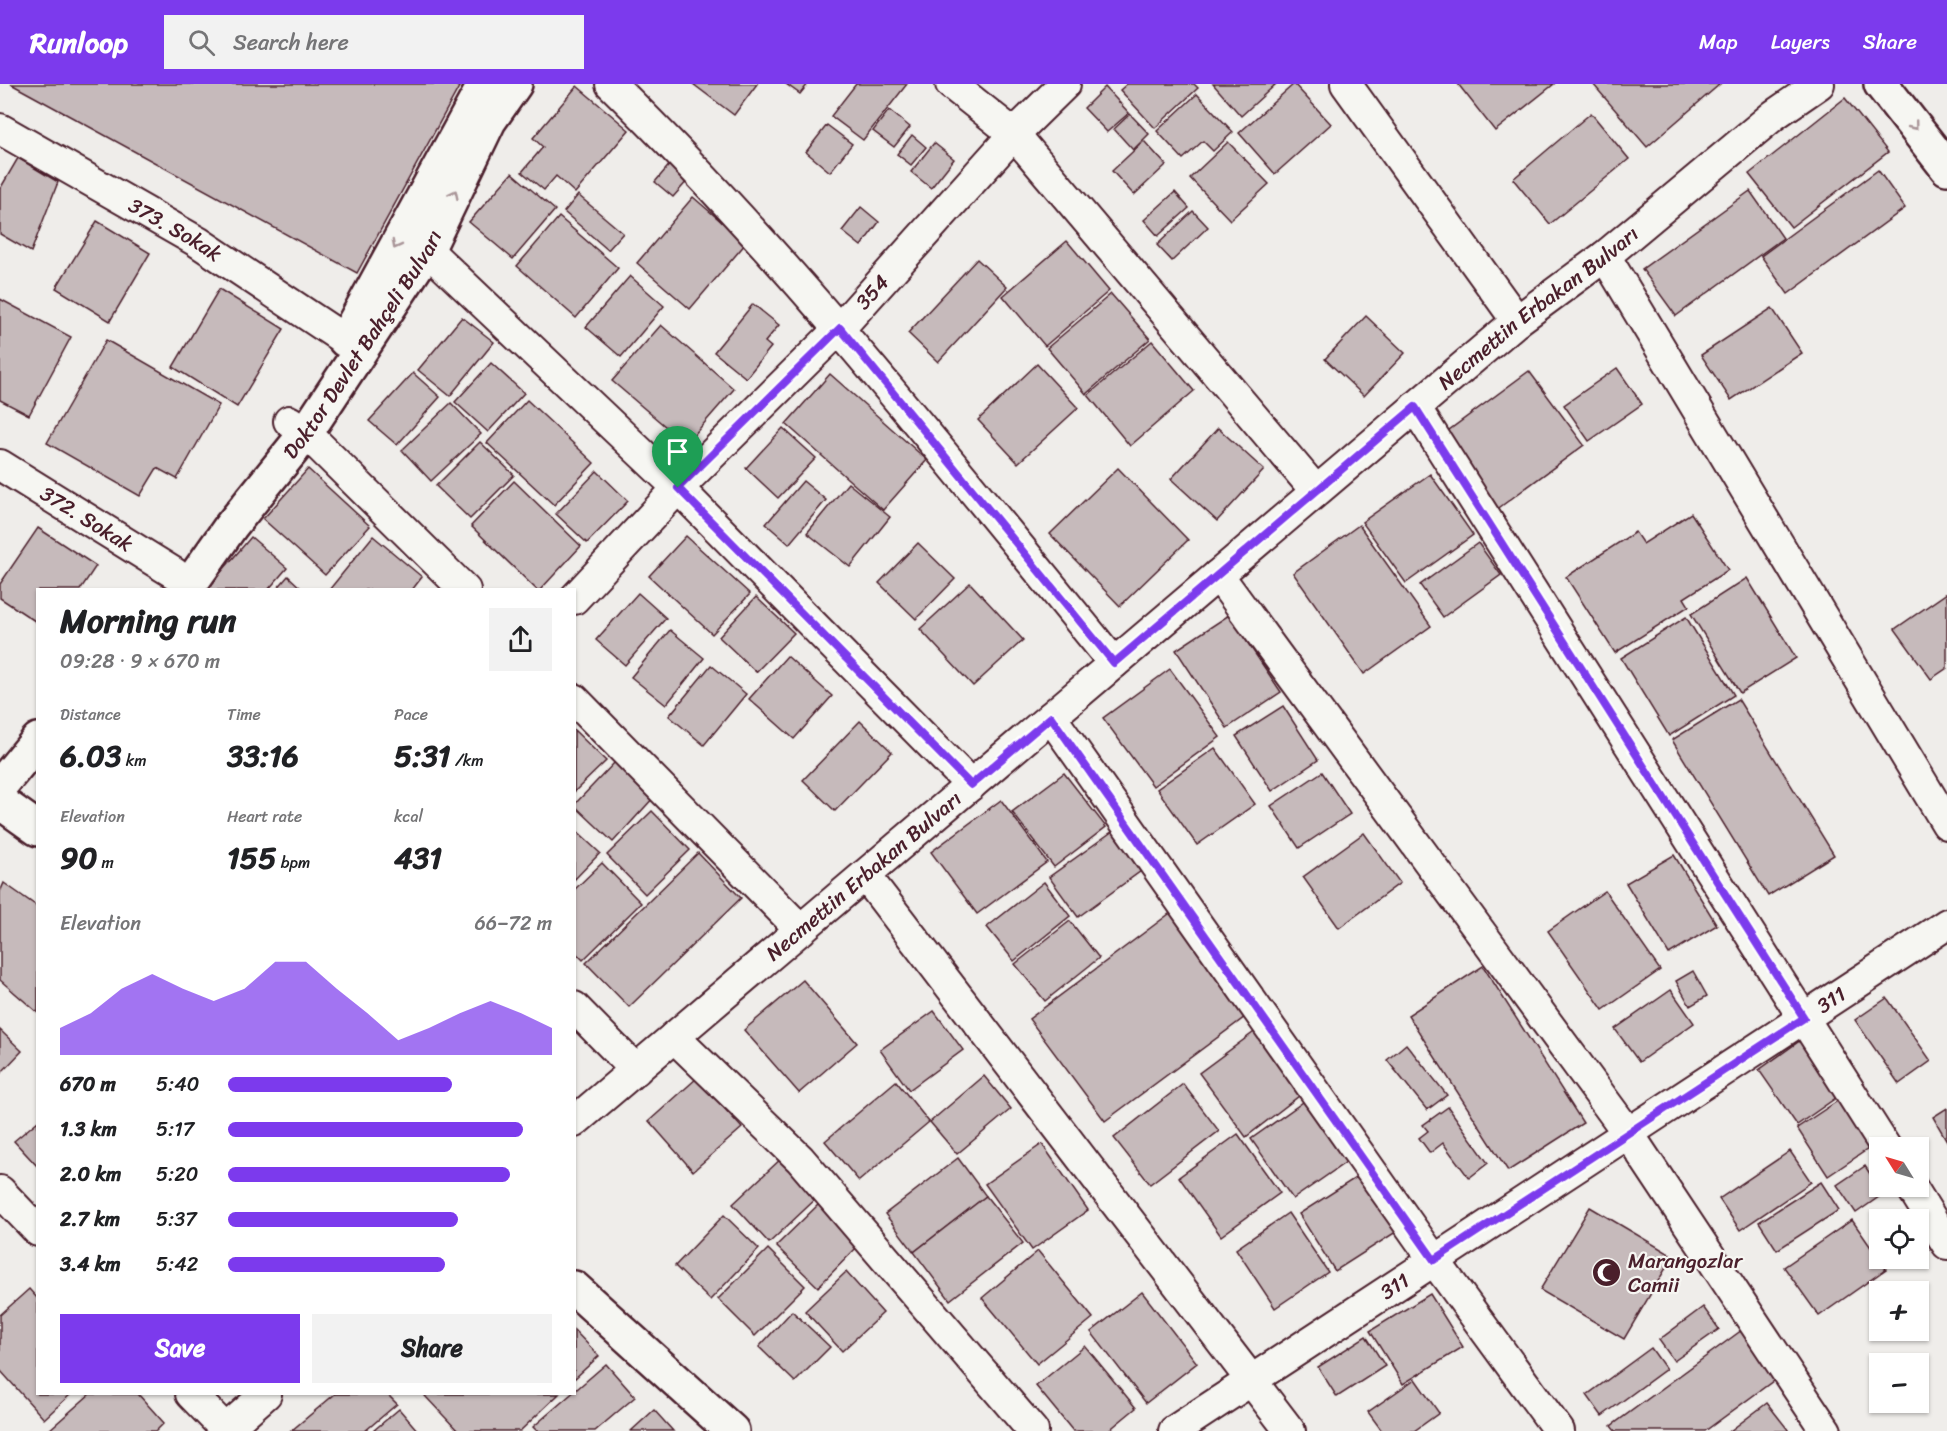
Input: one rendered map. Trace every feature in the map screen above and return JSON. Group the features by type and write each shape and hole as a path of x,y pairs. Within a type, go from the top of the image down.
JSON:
{"main road":[{"name":"Doktor Devlet Bahçeli Bulvarı","path":"298,427 485,84"},
{"name":"Doktor Devlet Bahçeli Bulvarı","path":"174,584 298,427 427,250 489,121 515,84"},
{"path":"1881,84 1947,168"},
{"path":"3,798 36,743"},
{"path":"3,798 36,775"},
{"path":"3,798 36,827"},
{"path":"576,1290 732,1431"}],"street":[{"path":"611,84 673,144 840,328 1114,663"},
{"path":"951,84 1014,134 1316,491"},
{"name":"354","path":"576,597 678,488 840,328 1014,134 1065,84"},
{"path":"1346,84 1516,321"},
{"name":"Necmettin Erbakan Bulvarı","path":"576,1120 1516,321 1605,256 1774,115 1819,84"},
{"name":"373. Sokak","path":"0,129 198,242 345,340"},
{"path":"427,250 678,488 971,785"},
{"path":"1605,256 1947,824"},
{"path":"1415,407 1879,1137"},
{"path":"298,427 463,588"},
{"name":"372. Sokak","path":"0,465 174,584"},
{"path":"1218,575 1628,1133 1826,1431"},
{"path":"576,701 801,930"},
{"path":"1051,717 1434,1260 1558,1431"},
{"path":"866,875 1290,1431"},
{"name":"311","path":"1174,1431 1947,924"},
{"path":"576,1009 636,1070"},
{"path":"674,1037 800,1159 1033,1431"},
{"path":"0,1191 36,1229"},
{"path":"1918,1197 1947,1244"},
{"path":"193,1395 226,1431 265,1395"}],"building":[{"path":"11,84 453,84 459,87 357,273"},
{"path":"693,84 757,84 734,115"},
{"path":"786,84 808,84 800,94"},
{"path":"856,84 907,84 863,140 831,116"},
{"path":"1127,84 1194,84 1198,88 1155,128 1120,90"},
{"path":"1213,84 1276,84 1241,116"},
{"path":"1294,84 1331,124 1275,174 1239,133"},
{"path":"1458,84 1554,84 1495,131"},
{"path":"1593,84 1720,84 1647,147"},
{"path":"577,86 629,130 575,193 556,176 544,190 522,172 543,147 533,138"},
{"path":"1105,87 1129,113 1107,132 1084,108"},
{"path":"1197,94 1233,132 1213,151 1203,141 1183,159 1157,131"},
{"path":"1845,98 1888,152 1791,227 1749,174"},
{"path":"889,110 910,127 894,147 873,131"},
{"path":"1591,113 1629,159 1550,224 1513,179"},
{"path":"1130,114 1149,134 1133,150 1114,129"},
{"path":"827,125 852,144 830,172 806,152"},
{"path":"912,135 926,147 911,165 897,154"},
{"path":"1144,141 1166,165 1134,195 1112,171"},
{"path":"1228,142 1269,184 1230,220 1190,178"},
{"path":"934,143 954,159 931,188 911,172"},
{"path":"18,158 58,182 31,252 0,234 0,189"},
{"path":"671,163 689,179 673,197 655,182"},
{"path":"1878,170 1905,208 1788,294 1761,256"},
{"path":"512,173 555,210 513,259 469,222"},
{"path":"1750,191 1783,238 1676,316 1642,269"},
{"path":"1175,192 1189,208 1158,236 1144,220"},
{"path":"578,195 623,233 608,250 564,212"},
{"path":"693,197 746,243 690,309 637,263"},
{"path":"861,207 879,222 861,246 842,231"},
{"path":"1193,211 1208,227 1172,261 1157,245"},
{"path":"559,217 618,268 576,318 517,266"},
{"path":"97,221 150,253 110,321 56,288"},
{"path":"1067,241 1109,291 1045,346 1003,296"},
{"path":"977,259 1007,287 938,362 908,333"},
{"path":"630,276 664,306 621,357 586,327"},
{"path":"219,289 284,329 237,407 173,367"},
{"path":"1111,294 1150,339 1086,394 1047,348"},
{"path":"0,299 71,337 29,415 0,400"},
{"path":"753,304 779,325 765,342 771,347 746,378 714,352"},
{"path":"1772,308 1802,353 1731,400 1701,355"},
{"path":"1366,316 1405,353 1364,396 1325,359"},
{"path":"462,317 494,342 450,396 418,370"},
{"path":"661,325 734,389 686,444 612,381"},
{"path":"106,340 219,405 177,479 157,468 140,496 47,443"},
{"path":"1152,341 1194,391 1130,446 1088,395"},
{"path":"491,363 524,393 488,432 455,402"},
{"path":"1037,364 1078,408 1018,463 978,420"},
{"path":"1617,368 1642,404 1589,441 1564,405"},
{"path":"1529,371 1584,445 1496,510 1441,436"},
{"path":"413,373 440,397 397,445 369,421"},
{"path":"830,374 927,460 883,510 786,424"},
{"path":"527,400 594,463 554,505 487,443"},
{"path":"451,403 481,434 431,481 402,450"},
{"path":"783,428 816,458 778,498 746,468"},
{"path":"1218,428 1264,470 1217,521 1171,479"},
{"path":"480,442 514,475 470,519 436,486"},
{"path":"1118,468 1188,540 1120,606 1050,534"},
{"path":"308,469 370,526 325,575 263,519"},
{"path":"597,471 628,501 587,543 556,514"},
{"path":"1430,474 1473,535 1406,583 1362,522"},
{"path":"514,481 581,546 542,588 535,588 471,526"},
{"path":"803,481 826,500 789,544 766,524"},
{"path":"848,483 890,517 850,567 807,533"},
{"path":"1691,513 1728,570 1684,598 1689,606 1615,653 1566,577 1635,532 1643,544"},
{"path":"1359,525 1431,626 1364,674 1293,573"},
{"path":"38,528 96,566 81,588 36,588 36,622 0,598 0,584"},
{"path":"373,536 422,577 414,588 331,588"},
{"path":"686,536 750,594 712,634 649,576"},
{"path":"251,537 287,568 270,588 208,588"},
{"path":"918,543 955,579 916,619 879,583"},
{"path":"1478,543 1501,575 1443,617 1420,585"},
{"path":"288,576 301,588 278,588"},
{"path":"1747,578 1796,658 1740,693 1691,614"},
{"path":"970,583 1023,640 973,686 920,629"},
{"path":"638,593 666,618 625,665 596,640"},
{"path":"1947,593 1947,668 1931,679 1895,629"},
{"path":"756,597 794,633 756,672 719,637"},
{"path":"1229,615 1281,692 1227,728 1176,650"},
{"path":"1686,617 1734,695 1669,736 1621,658"},
{"path":"670,630 704,658 666,705 631,677"},
{"path":"787,656 832,696 794,739 749,699"},
{"path":"711,665 746,694 704,745 669,716"},
{"path":"1170,669 1220,737 1153,786 1103,718"},
{"path":"1738,699 1834,855 1768,896 1672,740"},
{"path":"1283,706 1318,760 1272,791 1236,736"},
{"path":"860,721 892,752 835,811 803,780"},
{"path":"576,732 606,761 576,790"},
{"path":"1215,748 1255,804 1197,845 1157,789"},
{"path":"616,761 655,796 613,842 576,807 576,803"},
{"path":"1322,772 1350,814 1299,848 1271,806"},
{"path":"1064,773 1106,827 1054,867 1012,812"},
{"path":"1001,800 1047,862 977,914 931,852"},
{"path":"652,811 690,850 645,894 607,855"},
{"path":"576,831 600,853 576,878"},
{"path":"1113,831 1141,871 1078,917 1049,877"},
{"path":"1364,833 1400,883 1339,928 1303,877"},
{"path":"698,853 741,898 629,1007 586,963"},
{"path":"1674,855 1717,925 1669,954 1626,883"},
{"path":"602,863 641,903 583,960 576,953 576,888"},
{"path":"1044,882 1070,916 1014,961 987,927"},
{"path":"4,883 36,906 36,1011 0,980 0,892"},
{"path":"1605,891 1660,970 1603,1010 1548,931"},
{"path":"1173,911 1249,1014 1105,1121 1029,1019"},
{"path":"1070,921 1099,958 1045,1001 1015,964"},
{"path":"1483,966 1583,1123 1508,1171 1408,1015"},
{"path":"1693,971 1707,996 1690,1006 1676,981"},
{"path":"803,980 857,1043 799,1093 744,1030"},
{"path":"1671,990 1694,1023 1639,1062 1615,1029"},
{"path":"1887,998 1931,1061 1899,1084 1855,1020"},
{"path":"934,1011 963,1050 909,1090 880,1050"},
{"path":"1261,1027 1308,1089 1246,1137 1199,1073"},
{"path":"0,1030 22,1051 0,1074"},
{"path":"1801,1040 1840,1095 1797,1125 1759,1070"},
{"path":"1406,1044 1447,1095 1427,1110 1387,1060"},
{"path":"984,1076 1011,1109 957,1154 930,1122"},
{"path":"697,1078 742,1128 693,1171 649,1121"},
{"path":"896,1081 929,1122 859,1181 825,1141"},
{"path":"1183,1084 1219,1131 1150,1184 1114,1138"},
{"path":"1306,1100 1349,1160 1293,1199 1251,1139"},
{"path":"1839,1100 1869,1144 1869,1148 1828,1176 1797,1128"},
{"path":"1448,1107 1488,1163 1469,1178 1443,1143 1430,1153 1419,1138 1428,1131 1423,1125"},
{"path":"1947,1108 1947,1141 1933,1117"},
{"path":"36,1123 36,1165 14,1141"},
{"path":"1238,1134 1280,1193 1221,1236 1179,1177"},
{"path":"1042,1144 1088,1210 1032,1250 985,1184"},
{"path":"1790,1151 1811,1182 1740,1230 1719,1199"},
{"path":"784,1156 820,1195 769,1243 733,1204"},
{"path":"958,1158 986,1196 914,1252 885,1214"},
{"path":"1865,1166 1869,1172 1869,1197 1879,1197 1856,1213 1837,1185"},
{"path":"1363,1173 1399,1230 1335,1271 1299,1214"},
{"path":"1821,1182 1839,1210 1777,1250 1759,1222"},
{"path":"986,1196 1023,1243 950,1300 914,1252"},
{"path":"820,1203 860,1244 818,1287 776,1246"},
{"name":"Marangozlar Camii","path":"1590,1207 1673,1256 1624,1339 1540,1290"},
{"path":"1288,1213 1328,1272 1275,1308 1236,1249"},
{"path":"724,1215 759,1249 710,1300 675,1266"},
{"path":"1852,1220 1869,1244 1869,1269 1886,1269 1819,1316 1784,1267"},
{"path":"768,1249 805,1286 755,1336 718,1299"},
{"path":"1038,1251 1093,1318 1037,1364 982,1298"},
{"path":"846,1272 883,1313 842,1351 805,1311"},
{"path":"29,1289 36,1297 36,1395 70,1395 44,1419 0,1370 0,1315"},
{"path":"1142,1292 1197,1363 1146,1403 1091,1332"},
{"path":"1430,1294 1463,1347 1403,1384 1370,1331"},
{"path":"1703,1307 1719,1329 1674,1361 1659,1340"},
{"path":"792,1311 830,1347 795,1382 759,1347"},
{"path":"1742,1330 1777,1378 1705,1431 1615,1431 1611,1426"},
{"path":"576,1332 599,1356 576,1377"},
{"path":"1366,1336 1385,1366 1337,1397 1318,1367"},
{"path":"1085,1346 1136,1408 1108,1431 1073,1431 1036,1386"},
{"path":"1651,1348 1666,1369 1602,1416 1587,1395"},
{"path":"606,1364 635,1397 595,1431 537,1431 533,1427 570,1395 576,1395 576,1390"},
{"path":"1415,1379 1439,1413 1414,1431 1382,1431 1368,1412"},
{"path":"89,1395 139,1395 164,1423 156,1431 48,1431"},
{"path":"334,1395 388,1395 397,1404 365,1431 291,1431"},
{"path":"558,1395 520,1431 458,1431 425,1396"},
{"path":"1767,1403 1789,1431 1730,1431"},
{"path":"399,1409 418,1431 373,1431"},
{"path":"654,1410 673,1431 631,1431"}],"place":[{"name":"Marangozlar Camii","path":"1607,1273"}],"route":[{"path":"840,328 1114,663 1415,407 1804,1018 1434,1260 1051,717 971,785 678,488 840,328"}]}
